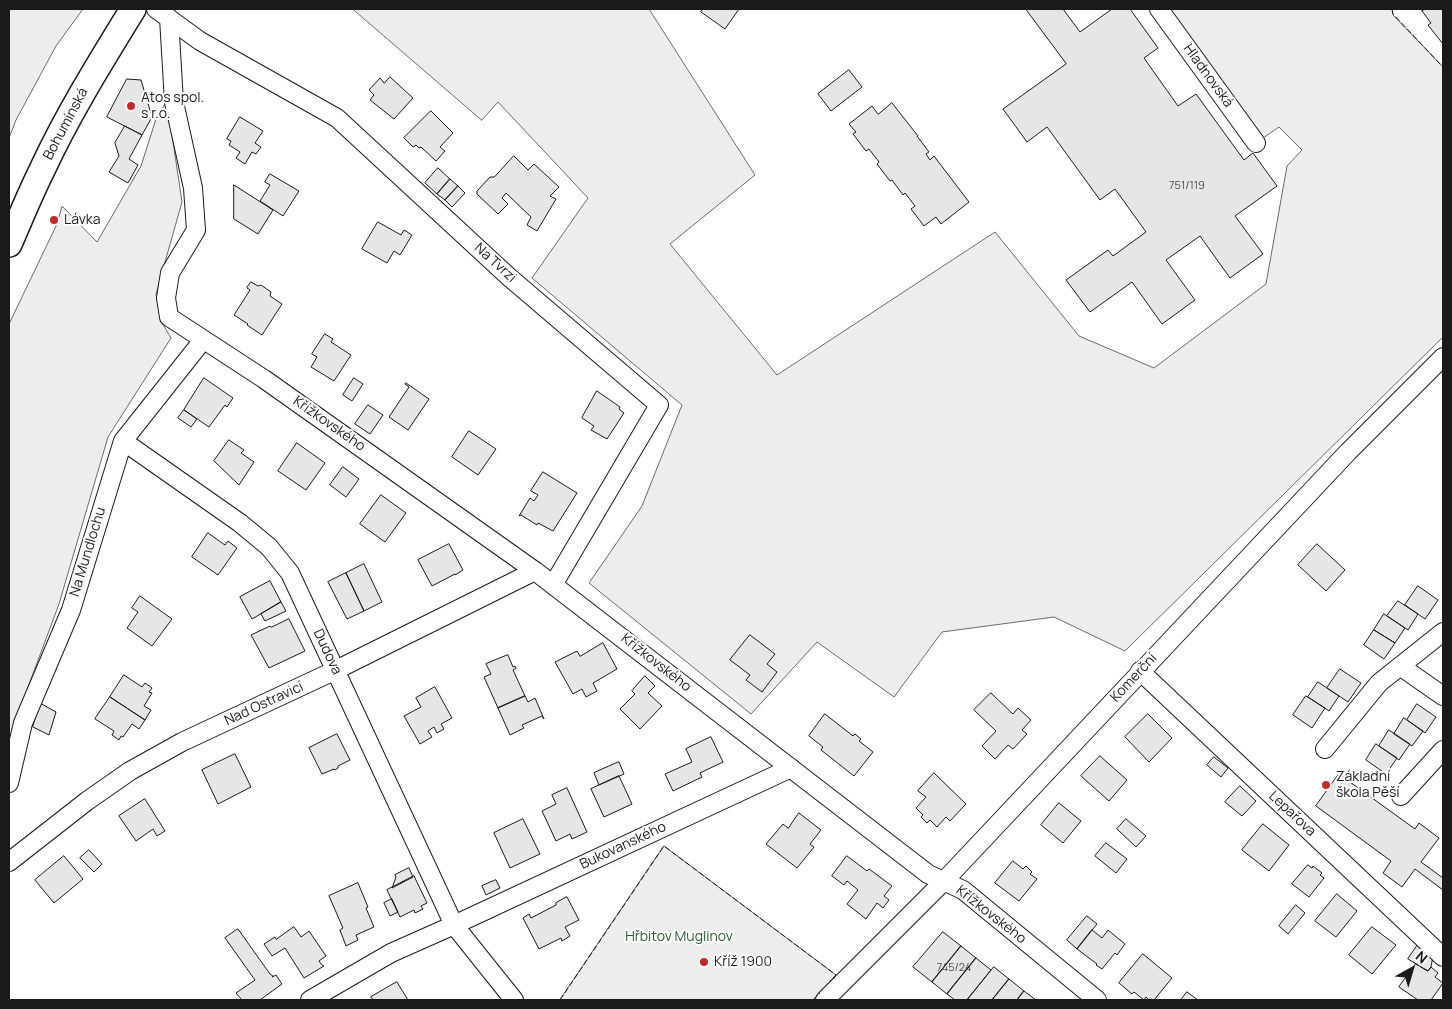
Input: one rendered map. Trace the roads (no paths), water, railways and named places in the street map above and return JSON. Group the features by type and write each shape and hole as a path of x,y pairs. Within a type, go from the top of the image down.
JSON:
{"main road":[{"name":"Bohumínská","path":"9,244 42,169 64,127 90,78 133,9"}],"street":[{"name":"Hladnovská","path":"1159,9 1256,143"},
{"name":"Křížkovského","path":"163,13 174,102 193,188 196,230 170,273 166,298 169,317 264,379 535,571 928,874 963,890 1097,1000"},
{"name":"Na Tvrzi","path":"163,13 200,41 337,118 509,276 659,406 553,585"},
{"name":"Na Mundlochu","path":"9,783 23,722 70,610 123,441 203,340"},
{"name":"Komerční","path":"825,1000 944,881 1348,452 1443,358"},
{"name":"Dudova","path":"123,441 240,523 269,547 290,573 454,925"},
{"name":"Nad Ostravicí","path":"9,862 130,770 182,742 336,670 535,571"},
{"path":"1325,749 1379,683 1443,632"},
{"path":"1400,666 1443,696"},
{"name":"Lepařova","path":"1140,671 1443,957"},
{"path":"1401,796 1443,750"},
{"name":"Bukovanského","path":"310,1000 391,953 791,768"},
{"path":"454,925 514,1000"}],"place":[{"name":"Atos spol. s r.o.","path":"131,106"},
{"name":"Lávka","path":"54,220"},
{"name":"Základní škola Pěší","path":"1326,785"},
{"name":"Kříž 1900","path":"704,962"}],"park label":[{"name":"Hřbitov Muglinov","path":"679,937"}]}
